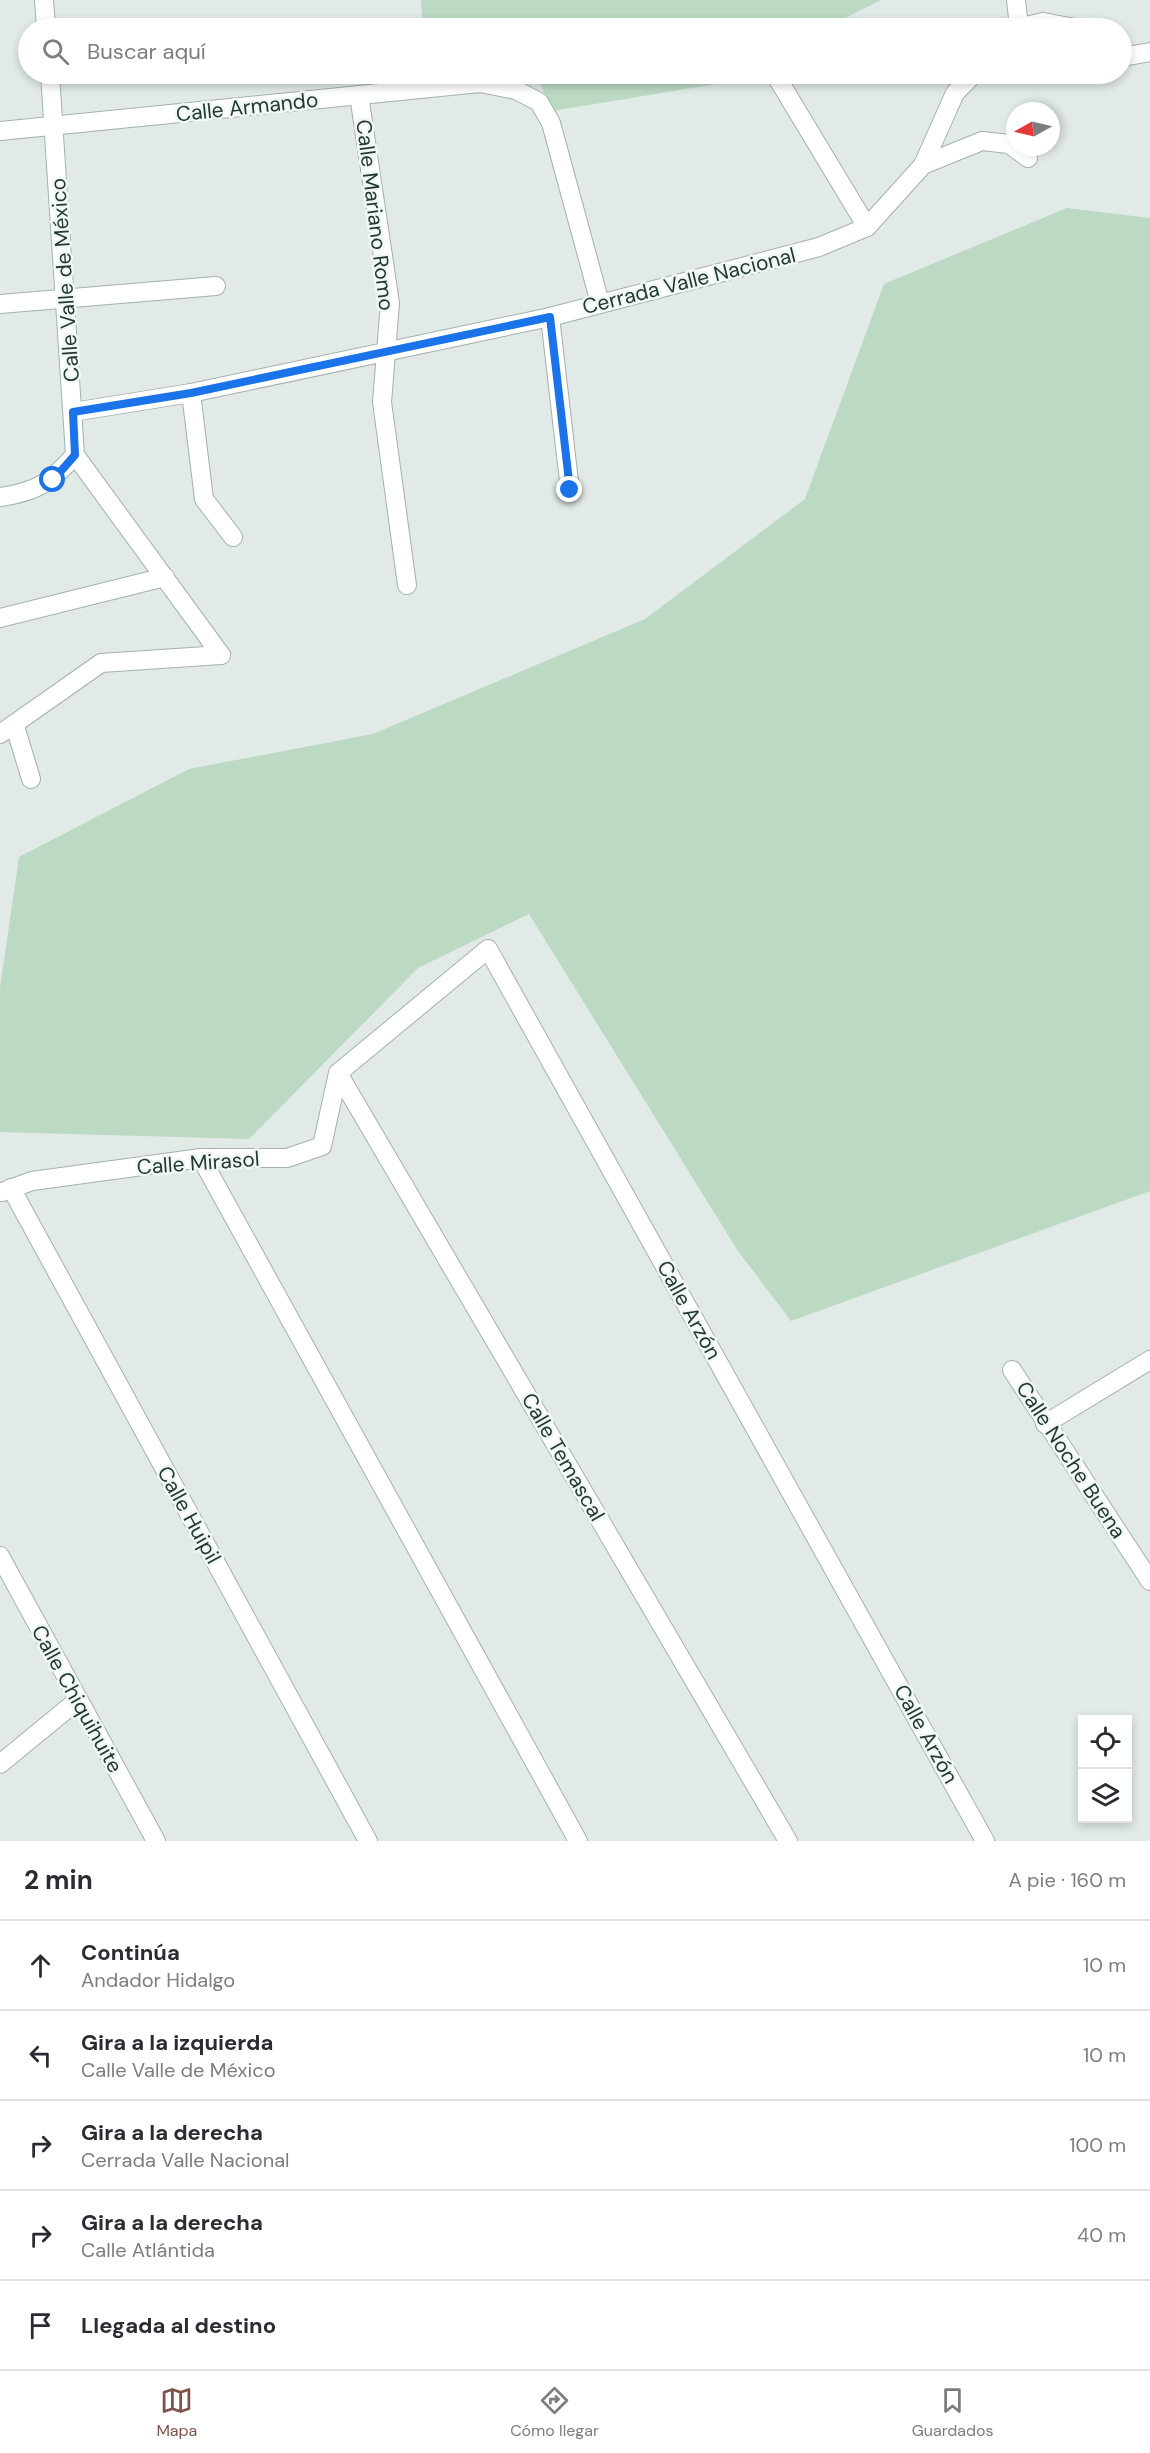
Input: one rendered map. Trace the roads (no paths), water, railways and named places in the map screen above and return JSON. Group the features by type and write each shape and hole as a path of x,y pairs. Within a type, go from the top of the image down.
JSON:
{"street":[{"path":"44,0 45,18"},
{"path":"1016,0 1017,18"},
{"path":"1132,55 1150,52"},
{"name":"Calle Valle de México","path":"51,84 75,455"},
{"name":"Calle Armando","path":"0,131 461,84"},
{"name":"Calle Armando","path":"489,84 516,90 539,102 551,123 600,303"},
{"path":"781,84 867,227"},
{"path":"923,165 955,93 964,84"},
{"name":"Calle Mariano Romo","path":"359,95 390,303 382,402 407,585"},
{"path":"923,165 982,141 1009,144 1028,158"},
{"name":"Cerrada Valle Nacional","path":"73,412 191,393 385,350 550,317 819,248 867,227 923,165"},
{"path":"0,304 216,286"},
{"path":"550,317 570,490"},
{"path":"191,393 204,499 233,537"},
{"path":"0,497 19,495 53,480 75,455 221,655 101,663 8,730 31,779"},
{"path":"0,618 165,577"},
{"name":"Calle Arzón","path":"338,1073 488,949 985,1841"},
{"name":"Calle Mirasol","path":"6,1191 32,1181 201,1158 287,1158 322,1146 338,1073"},
{"name":"Calle Temascal","path":"338,1073 788,1841"},
{"path":"201,1158 578,1841"},
{"name":"Calle Huipil","path":"6,1191 368,1841"},
{"path":"1045,1424 1150,1360"},
{"name":"Calle Noche Buena","path":"1012,1370 1045,1424 1144,1557 1150,1581"},
{"name":"Calle Chiquihuite","path":"0,1556 156,1841"},
{"path":"0,1764 78,1700"}]}
